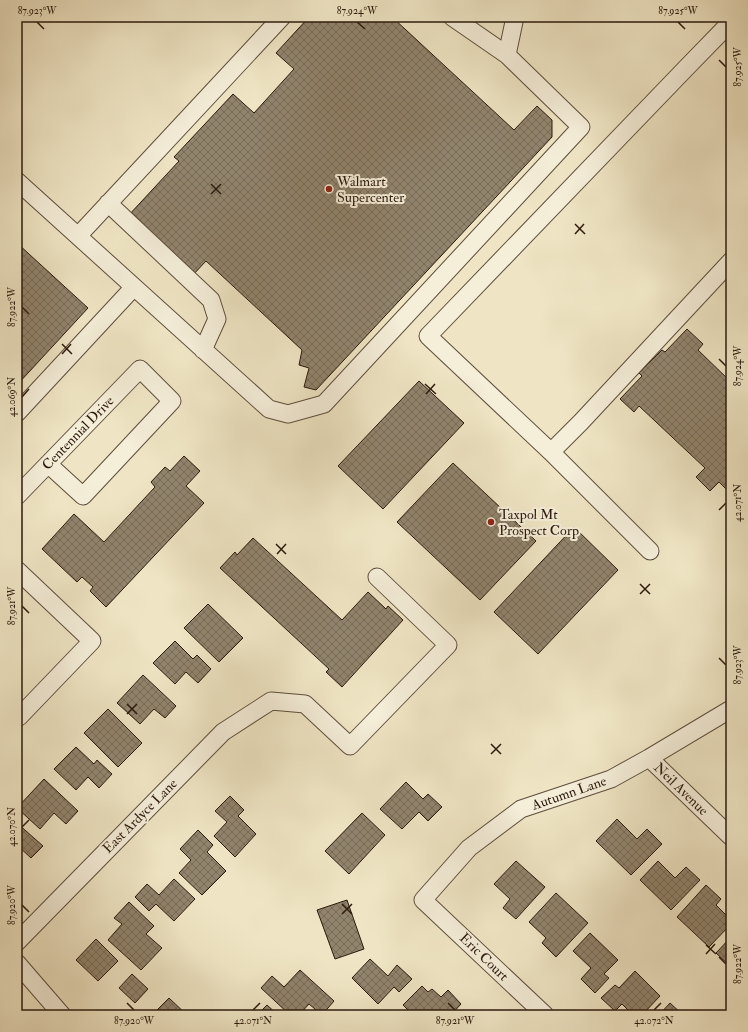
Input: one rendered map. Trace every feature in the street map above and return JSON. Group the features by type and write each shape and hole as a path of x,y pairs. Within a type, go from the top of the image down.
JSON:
{"street":[{"path":"78,236 282,17"},
{"path":"17,181 269,409 288,414 324,404 581,128 507,55 452,17"},
{"path":"507,55 515,17"},
{"path":"650,551 551,452 428,336 700,54 726,28 731,25"},
{"path":"108,203 211,300 217,319 203,350"},
{"path":"551,452 731,262"},
{"path":"17,413 134,287"},
{"name":"Centennial Drive","path":"17,496 140,369 172,401 83,496 48,464"},
{"path":"17,570 92,641 19,717 17,715"},
{"name":"East Ardyce Lane","path":"17,942 223,732 271,701 305,704 350,746 448,645 377,577"},
{"name":"Autumn Lane","path":"423,900 469,848 521,810 611,779 731,709"},
{"name":"Neil Avenue","path":"649,758 731,837"},
{"name":"Eric Court","path":"423,900 545,1015"},
{"path":"17,963 62,1015"}],"building":[{"name":"Walmart Supercenter","path":"309,17 392,17 514,130 537,106 552,120 552,137 316,390 304,387 309,368 299,365 302,350 206,261 192,276 128,216 179,161 174,157 233,94 254,113 294,69 276,53"},
{"path":"17,243 88,308 17,385"},
{"path":"687,329 703,344 698,350 731,382 731,485 727,490 719,482 710,491 696,477 705,468 639,406 634,412 620,399 642,376 639,373 662,350 665,352"},
{"path":"419,381 464,423 383,509 338,466"},
{"path":"184,456 200,471 186,486 204,503 106,607 90,591 93,587 82,577 77,582 42,549 74,514 104,542 155,487 151,482 165,467 170,471"},
{"path":"453,463 536,541 480,600 397,522"},
{"path":"574,527 618,570 538,654 494,612"},
{"path":"253,538 342,620 368,592 386,609 388,606 403,620 342,687 326,672 329,669 220,568 235,552 237,555"},
{"path":"208,604 243,638 219,662 184,628"},
{"path":"175,641 193,659 197,655 211,669 198,683 186,672 175,684 153,663"},
{"path":"143,675 176,706 165,718 154,709 140,724 117,703"},
{"path":"108,709 142,743 118,767 84,733"},
{"path":"76,747 94,764 97,760 112,774 99,788 88,777 76,790 54,769"},
{"path":"44,779 78,811 66,824 54,813 40,829 17,808"},
{"path":"406,782 423,799 428,794 442,807 428,821 419,812 402,829 380,809"},
{"path":"230,796 244,810 238,816 256,834 235,857 214,836 227,822 215,811"},
{"path":"362,813 385,835 349,874 325,851"},
{"path":"617,819 637,839 647,829 662,844 631,875 596,841"},
{"path":"17,823 43,846 31,858 18,846 17,848"},
{"path":"198,830 213,845 207,852 226,871 202,895 179,873 191,860 180,849"},
{"path":"516,861 545,887 516,919 503,908 510,899 494,884"},
{"path":"658,861 675,878 686,867 700,880 671,910 640,880"},
{"path":"174,879 195,899 174,921 156,904 149,911 135,897 147,884 159,895"},
{"path":"706,885 721,899 716,905 731,920 731,924 709,947 677,917"},
{"path":"556,893 588,923 556,957 542,943 546,938 529,922"},
{"path":"347,900 364,949 335,959 317,910"},
{"path":"129,902 154,926 146,934 162,948 141,970 108,940 122,924 114,918"},
{"path":"590,933 618,960 604,974 609,978 595,993 581,979 591,968 573,951"},
{"path":"731,937 731,967 716,953"},
{"path":"96,939 118,961 98,981 76,960"},
{"path":"370,959 388,976 397,965 412,979 399,992 394,987 378,1004 352,978"},
{"path":"300,970 334,1001 322,1015 309,1004 299,1015 290,1015 261,988 272,976 284,987"},
{"path":"635,971 660,996 642,1015 633,1015 622,1004 615,1011 601,998 615,985 619,988"},
{"path":"132,974 148,989 135,1003 119,988"},
{"path":"422,986 428,992 432,989 441,997 448,990 461,1004 451,1015 413,1015 403,1005"},
{"path":"169,998 187,1015 152,1015"},
{"path":"670,1003 683,1015 659,1015"},
{"path":"267,1005 278,1015 257,1015"}],"place":[{"name":"Walmart Supercenter","path":"329,189"},
{"name":"Taxpol Mt Prospect Corp","path":"491,522"}]}
